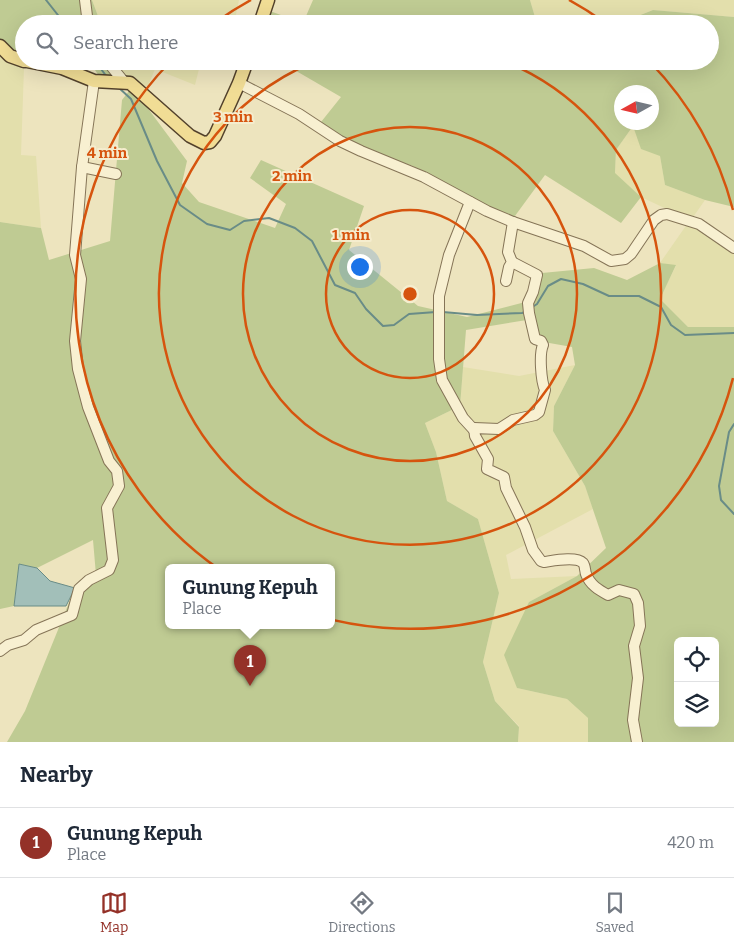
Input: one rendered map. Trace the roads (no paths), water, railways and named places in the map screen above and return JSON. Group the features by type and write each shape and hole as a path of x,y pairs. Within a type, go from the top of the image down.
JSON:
{"main road":[{"path":"263,15 268,0"},
{"path":"0,46 10,56 15,58"},
{"path":"67,70 99,82 122,81 135,86 190,136 204,143 210,142 215,136 243,70"}],"street":[{"path":"85,0 87,15"},
{"path":"114,70 122,81"},
{"path":"0,651 8,645 24,640 36,630 72,615 79,589 89,580 109,570 113,560 107,508 119,486 117,470 109,461 88,407 78,369 75,341 81,279 75,255 82,167 99,82"},
{"path":"239,83 299,114 340,141 424,177 487,211 513,222 584,246 611,261 625,259 631,254 654,220 667,214 699,224 734,248"},
{"path":"82,167 116,174"},
{"path":"470,202 446,262 439,296 439,359 442,380 464,418 474,430 475,436 488,459 487,469 504,477 506,488 533,550 540,561 565,559 580,561 584,564 587,577 596,589 608,595 619,590 634,594 638,603 640,626 634,646 638,678 633,720 637,742"},
{"path":"474,430 477,427 499,430 513,420 531,417 538,412 545,390 540,359 543,345 541,341 535,339 528,308 536,275 512,262 508,252 513,222"},
{"path":"506,281 512,262"}],"water":[{"path":"19,564 37,568 50,581 75,588 66,606 14,606"}],"waterway":[{"path":"46,0 58,15"},
{"path":"102,70 107,77"},
{"path":"118,87 131,99 157,161 180,205 207,224 230,230 244,221 269,218 295,228 312,241 335,285 355,293 366,309 383,326 394,325 409,314 436,312"},
{"path":"531,308 537,304 548,286 561,279 583,284 609,296 639,296 661,307 671,325 685,335 734,333"},
{"path":"443,312 477,315 525,312"},
{"path":"734,424 729,432 719,486 721,500 734,514"}],"place":[{"name":"Gunung Kepuh","path":"250,686"}]}
